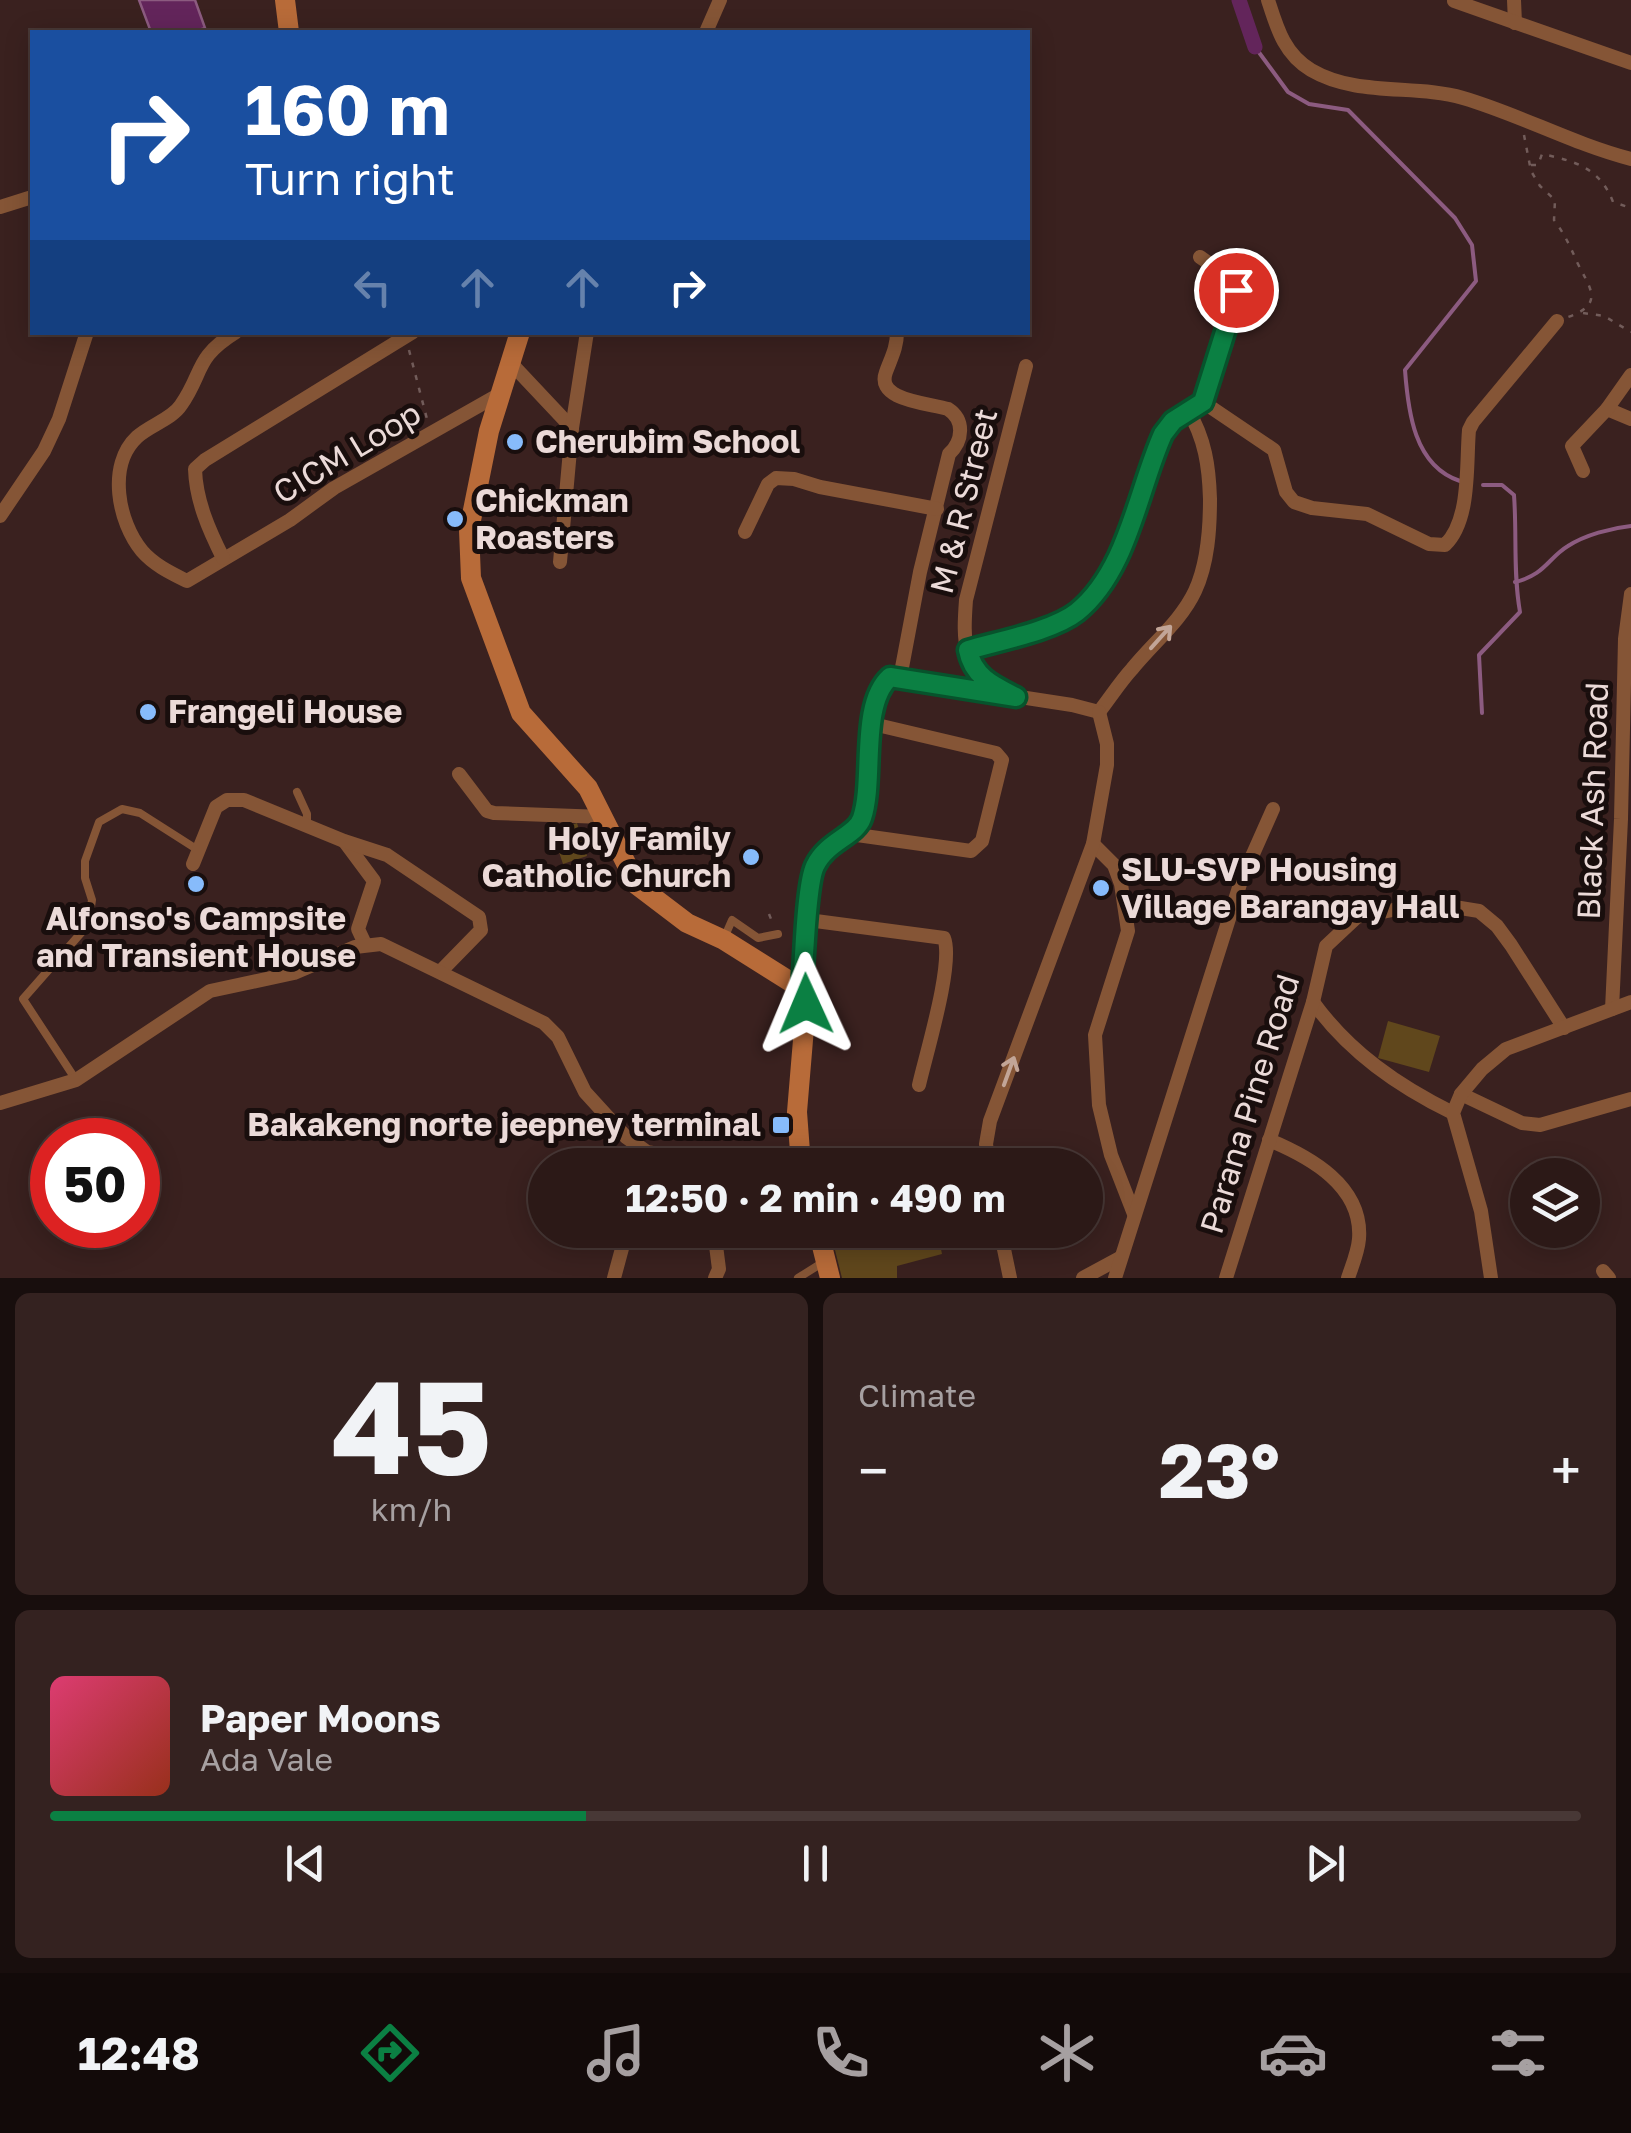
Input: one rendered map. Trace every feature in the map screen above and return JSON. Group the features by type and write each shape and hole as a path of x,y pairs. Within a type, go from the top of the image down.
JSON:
{"main road":[{"path":"285,0 289,30"},
{"path":"519,335 498,395 472,499 468,530 470,578 521,713 588,788 637,885 688,922 802,989 806,1004 797,1112 800,1148"}],"street":[{"path":"707,30 720,0"},
{"path":"1268,0 1282,42 1313,72 1368,86 1459,96 1631,159"},
{"path":"1514,0 1514,22"},
{"path":"1454,2 1631,63"},
{"path":"0,207 30,198"},
{"path":"1016,697 981,678 970,663 968,650 1076,613 1116,559 1163,434 1188,410 1203,402 1236,297 1227,276 1200,257"},
{"path":"1203,402 1274,450 1286,492 1294,502 1366,514 1430,544 1445,545 1456,530 1462,507 1469,430 1527,353 1557,321"},
{"path":"0,516 44,451 59,419 85,335"},
{"name":"CICM Loop","path":"232,335 203,358 180,408 134,438 122,462 118,491 125,520 142,550 187,582 290,520 334,488 498,395"},
{"name":"CICM Loop","path":"223,558 210,531 195,469 407,335"},
{"path":"560,562 572,428 587,335"},
{"path":"896,335 884,386 898,397 936,405 960,419 957,446 949,454 920,572 900,678"},
{"path":"509,361 572,428"},
{"name":"M & R Street","path":"968,650 964,630 969,583 1026,366"},
{"path":"1583,471 1572,446 1631,375"},
{"path":"1607,408 1631,419"},
{"path":"1099,712 1131,669 1179,617 1196,590 1203,568 1210,519 1208,464 1203,441 1188,410"},
{"path":"745,532 768,484 776,478 937,509"},
{"name":"Black Ash Road","path":"1612,1010 1625,639 1631,594"},
{"path":"850,834 863,817 876,694 890,677 1099,712"},
{"path":"987,1148 990,1121 1093,844 1107,766 1107,744 1099,712"},
{"path":"802,989 814,869 838,838 850,834 971,851 982,840 1002,760 996,753 873,724"},
{"path":"459,774 487,811 603,816"},
{"path":"196,857 216,807 227,800 244,800 388,855 479,917 481,930 441,971"},
{"path":"1114,1278 1241,881 1273,809"},
{"path":"344,841 374,881 358,929 365,944"},
{"path":"1093,844 1114,865 1128,932 1095,1035 1099,1104 1111,1155 1134,1214"},
{"name":"Parana Pine Road","path":"1226,1278 1313,1002 1326,946 1357,917 1403,908 1448,906 1479,911 1504,936 1564,1028"},
{"path":"808,920 944,938 942,984 919,1085"},
{"path":"0,1102 76,1080 210,991 294,973 365,944 381,944 554,1031 595,1106 636,1148"},
{"path":"1313,1002 1335,1033 1379,1070 1412,1093 1453,1113"},
{"path":"1491,1278 1481,1210 1453,1113 1461,1094 1506,1049 1631,1002"},
{"path":"1461,1094 1522,1123 1540,1124 1631,1099"},
{"path":"1268,1140 1306,1156 1328,1171 1344,1192 1357,1216 1359,1240 1348,1278"},
{"path":"614,1278 622,1248"},
{"path":"715,1278 719,1270 716,1248"},
{"path":"1004,1248 1010,1278"},
{"path":"1083,1278 1120,1258"}],"lane":[{"path":"297,792 307,814 307,825"},
{"path":"76,1080 23,999 88,925 92,900 84,878 85,861 98,822 122,808 140,813 196,857"},
{"path":"724,940 732,920 758,938 778,934"},
{"path":"798,1278 828,1269"}],"path":[{"path":"1522,118 1530,166 1540,186 1556,200 1554,220 1593,288 1592,301 1581,312 1557,321"},
{"path":"1530,166 1538,165 1542,154 1584,164 1607,187 1613,202 1631,208"},
{"path":"1581,312 1604,316 1631,332"},
{"path":"409,335 431,435"}],"shaded area":[{"path":"139,0 195,0 205,28 199,30 150,30"},
{"path":"577,823 587,856 563,864 552,831"},
{"path":"1388,1021 1440,1036 1429,1072 1378,1058"},
{"path":"834,1248 941,1248 942,1254 897,1266 897,1278 842,1278"}],"waterway":[{"path":"1239,0 1255,47"},
{"path":"1255,47 1288,92 1309,104 1348,110 1455,218 1472,245 1476,281 1405,370 1408,403 1423,450 1445,474 1460,481"},
{"path":"1482,713 1479,655 1520,612 1514,495 1502,485 1483,485"},
{"path":"1515,582 1533,575 1575,542 1631,526"}],"place":[{"name":"Cherubim School","path":"515,442"},
{"name":"Chickman Roasters","path":"455,519"},
{"name":"Frangeli House","path":"148,712"},
{"name":"Holy Family Catholic Church","path":"751,857"},
{"name":"Alfonso's Campsite and Transient House","path":"196,884"},
{"name":"SLU-SVP Housing Village Barangay Hall","path":"1101,888"},
{"name":"Bakakeng norte jeepney terminal","path":"781,1125"}],"route":[{"path":"806,1004 802,989 814,869 838,838 850,834 863,817 876,694 882,684 890,677 1016,697 981,678 970,663 968,650 1076,613 1098,588 1116,559 1146,488 1163,434 1173,421 1203,402 1236,290"}]}
